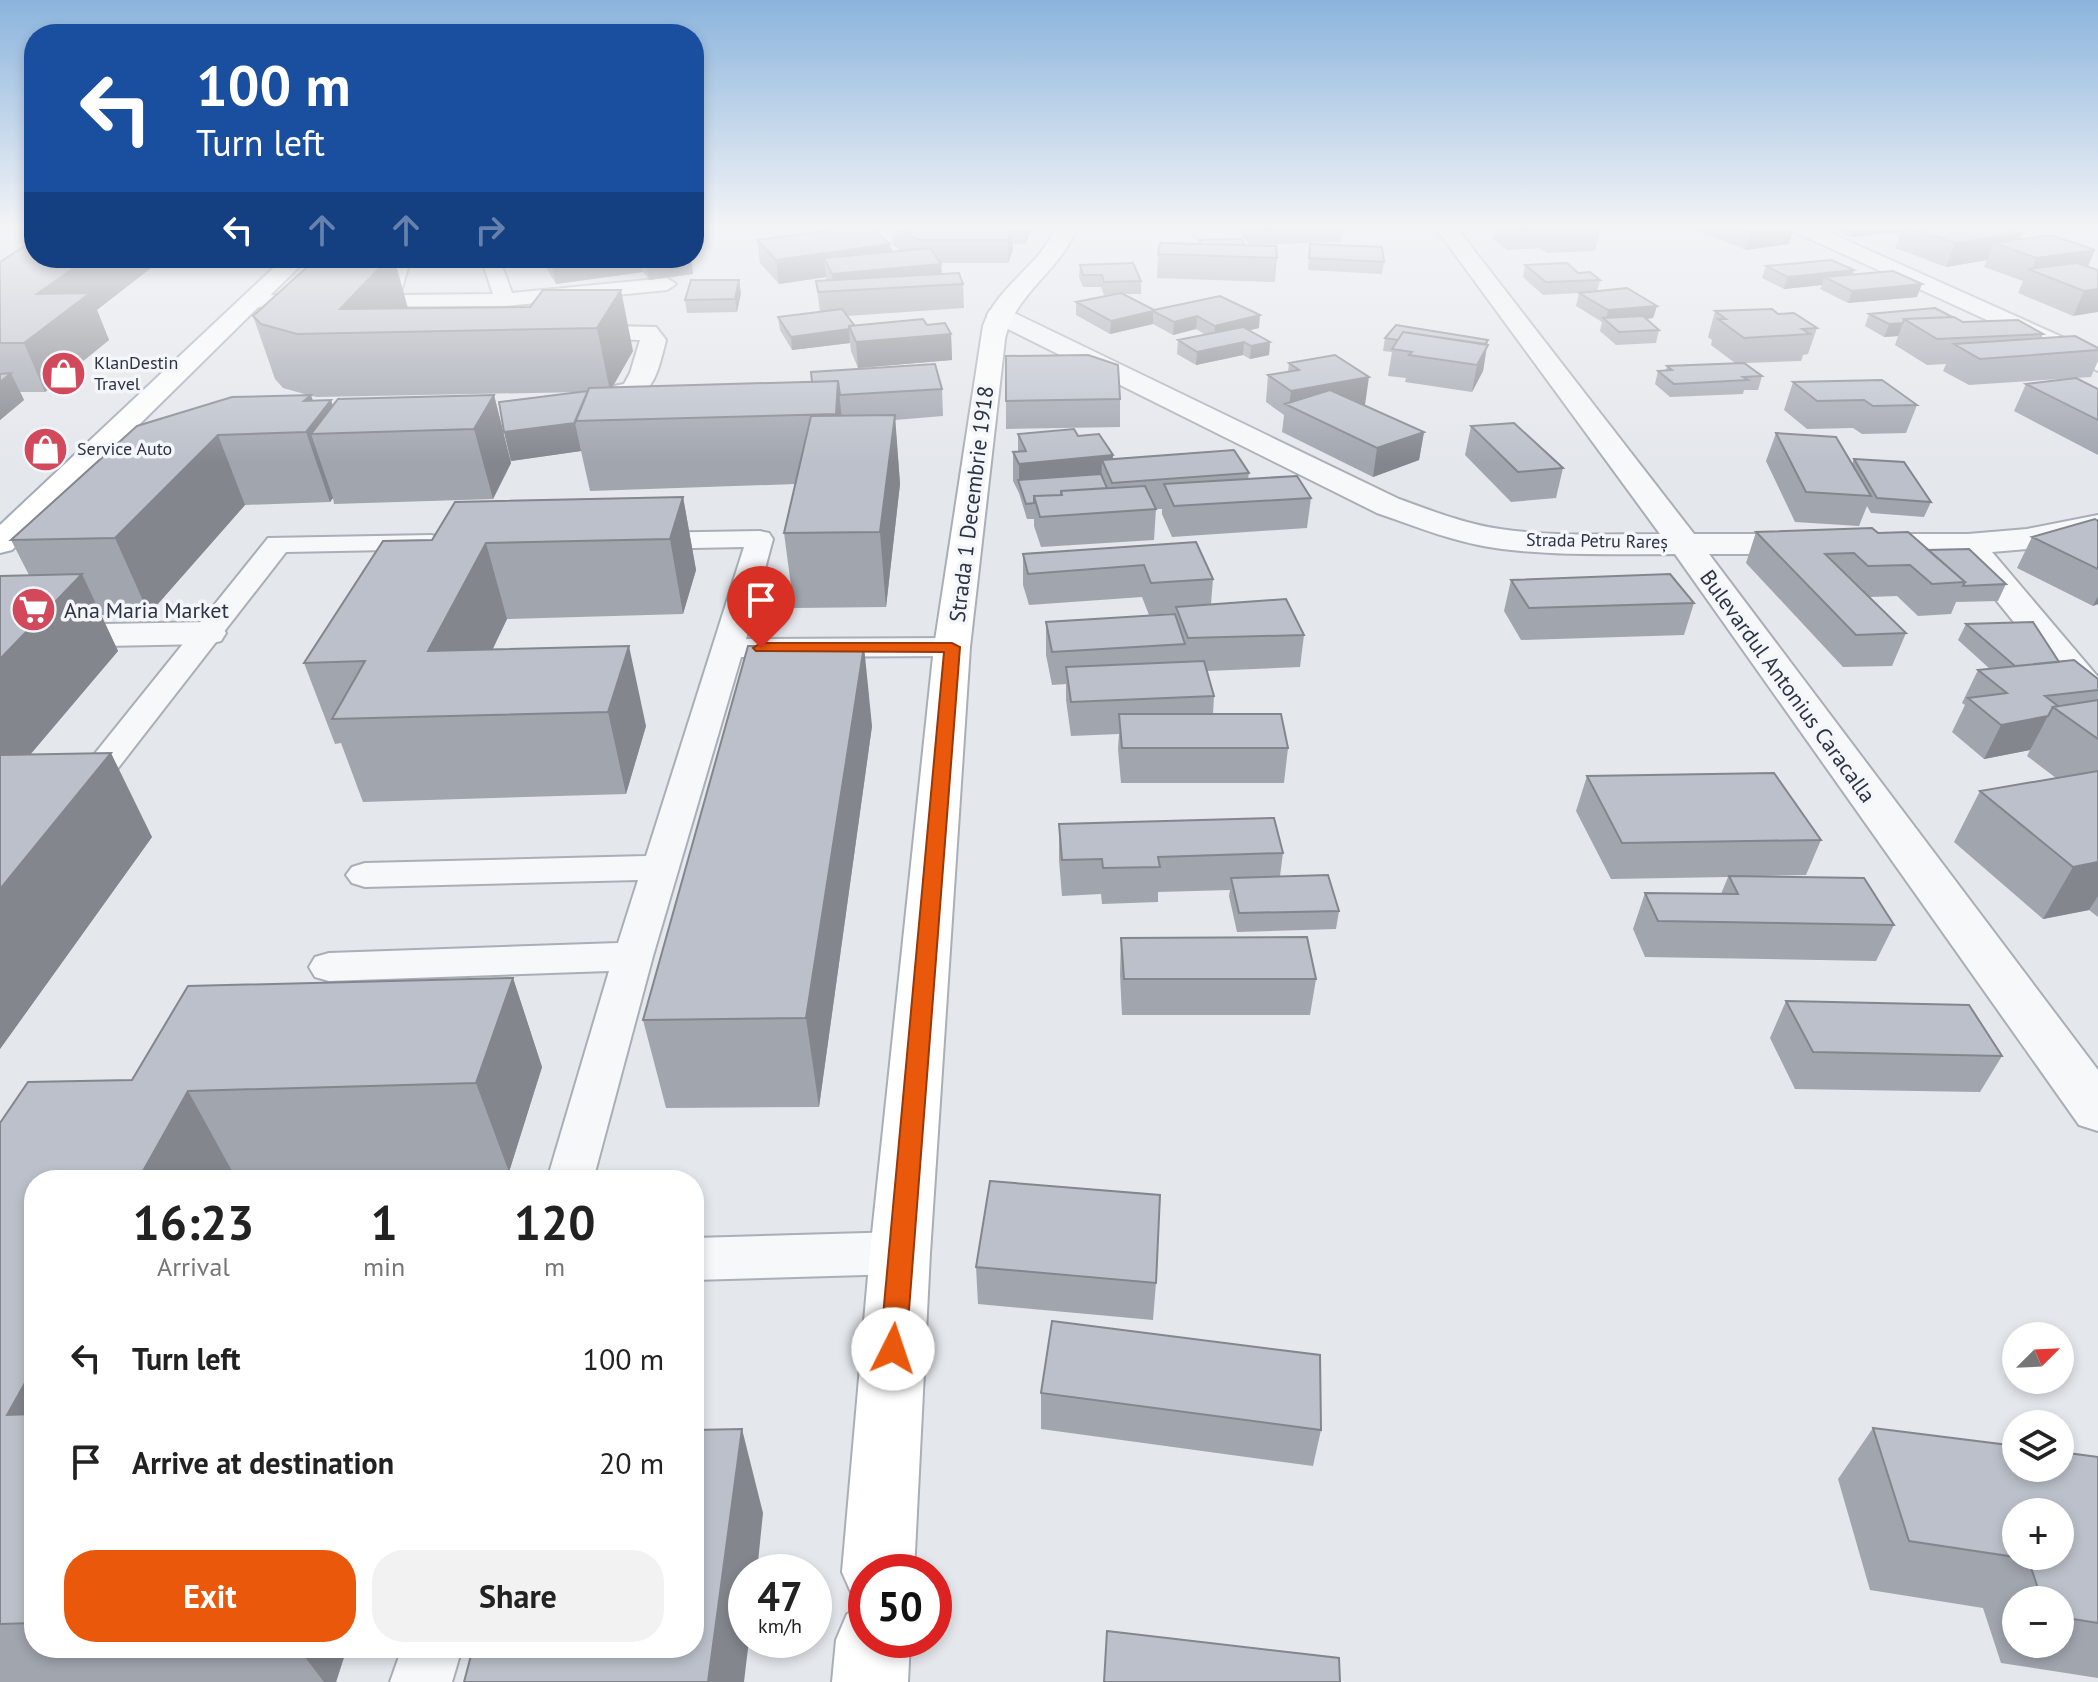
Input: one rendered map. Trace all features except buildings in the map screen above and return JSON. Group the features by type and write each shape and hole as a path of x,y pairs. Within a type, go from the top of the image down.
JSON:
{"main road":[{"path":"0,543 248,305"},
{"name":"Strada 1 Decembrie 1918","path":"879,1554 900,1253 952,647 992,339 999,315 1006,305"},
{"path":"870,1682 872,1658"}],"street":[{"name":"Bulevardul Antonius Caracalla","path":"1504,305 1683,542 2098,1110"},
{"path":"1972,305 2098,363"},
{"name":"Strada Petru Rareș","path":"999,315 1388,506 1446,527 1499,539 1569,544 1968,544 2027,539 2098,525"},
{"path":"549,333 626,330 647,332 653,340 642,382 631,393 556,405"},
{"path":"107,442 147,440"},
{"path":"1968,544 2098,701"},
{"path":"0,637 208,633"}],"lane":[{"path":"573,1170 633,956 760,539 620,541"},
{"path":"96,774 278,544 464,542"},
{"path":"729,648 952,647"},
{"path":"365,875 661,868"},
{"path":"329,967 633,956"},
{"path":"704,1259 900,1253"},
{"path":"421,1682 429,1658"}],"place":[{"name":"KlanDestin Travel","path":"63,373"},
{"name":"Service Auto","path":"46,449"},
{"name":"Ana Maria Market","path":"33,610"}],"route":[{"path":"761,648 952,647 893,1349"}]}
